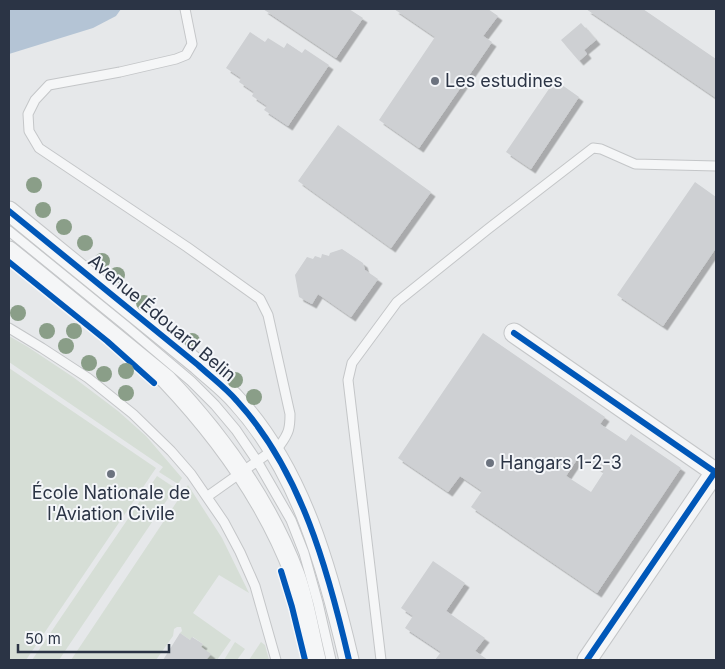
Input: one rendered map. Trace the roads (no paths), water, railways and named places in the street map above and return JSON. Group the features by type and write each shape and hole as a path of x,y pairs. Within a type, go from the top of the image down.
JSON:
{"street":[{"name":"Avenue Édouard Belin","path":"9,211 227,389 252,419 274,449 304,511 329,580 348,660"},
{"path":"9,251 166,379 188,402 220,442 242,472 278,536 295,576 316,660"},
{"path":"514,333 715,472 587,660"}],"lane":[{"path":"185,9 192,44 186,54 176,59 120,72 49,85 35,100 28,114 29,131 39,148 188,247 260,299 268,315 290,414 290,427 280,444 208,496"},
{"path":"381,660 348,380 352,363 397,302 593,148 601,149 635,164 716,166"},
{"path":"9,231 191,381 220,410 236,430 257,461 291,520 304,553 331,660"},
{"path":"9,328 88,378 133,414 171,451 191,474 208,496 240,552 255,586 276,660"}],"water":[{"path":"9,9 121,9 116,16 93,28 9,54"}],"place":[{"name":"Les estudines","path":"435,81"},
{"name":"Hangars 1-2-3","path":"490,463"},
{"name":"École Nationale de l'Aviation Civile","path":"111,474"}]}
